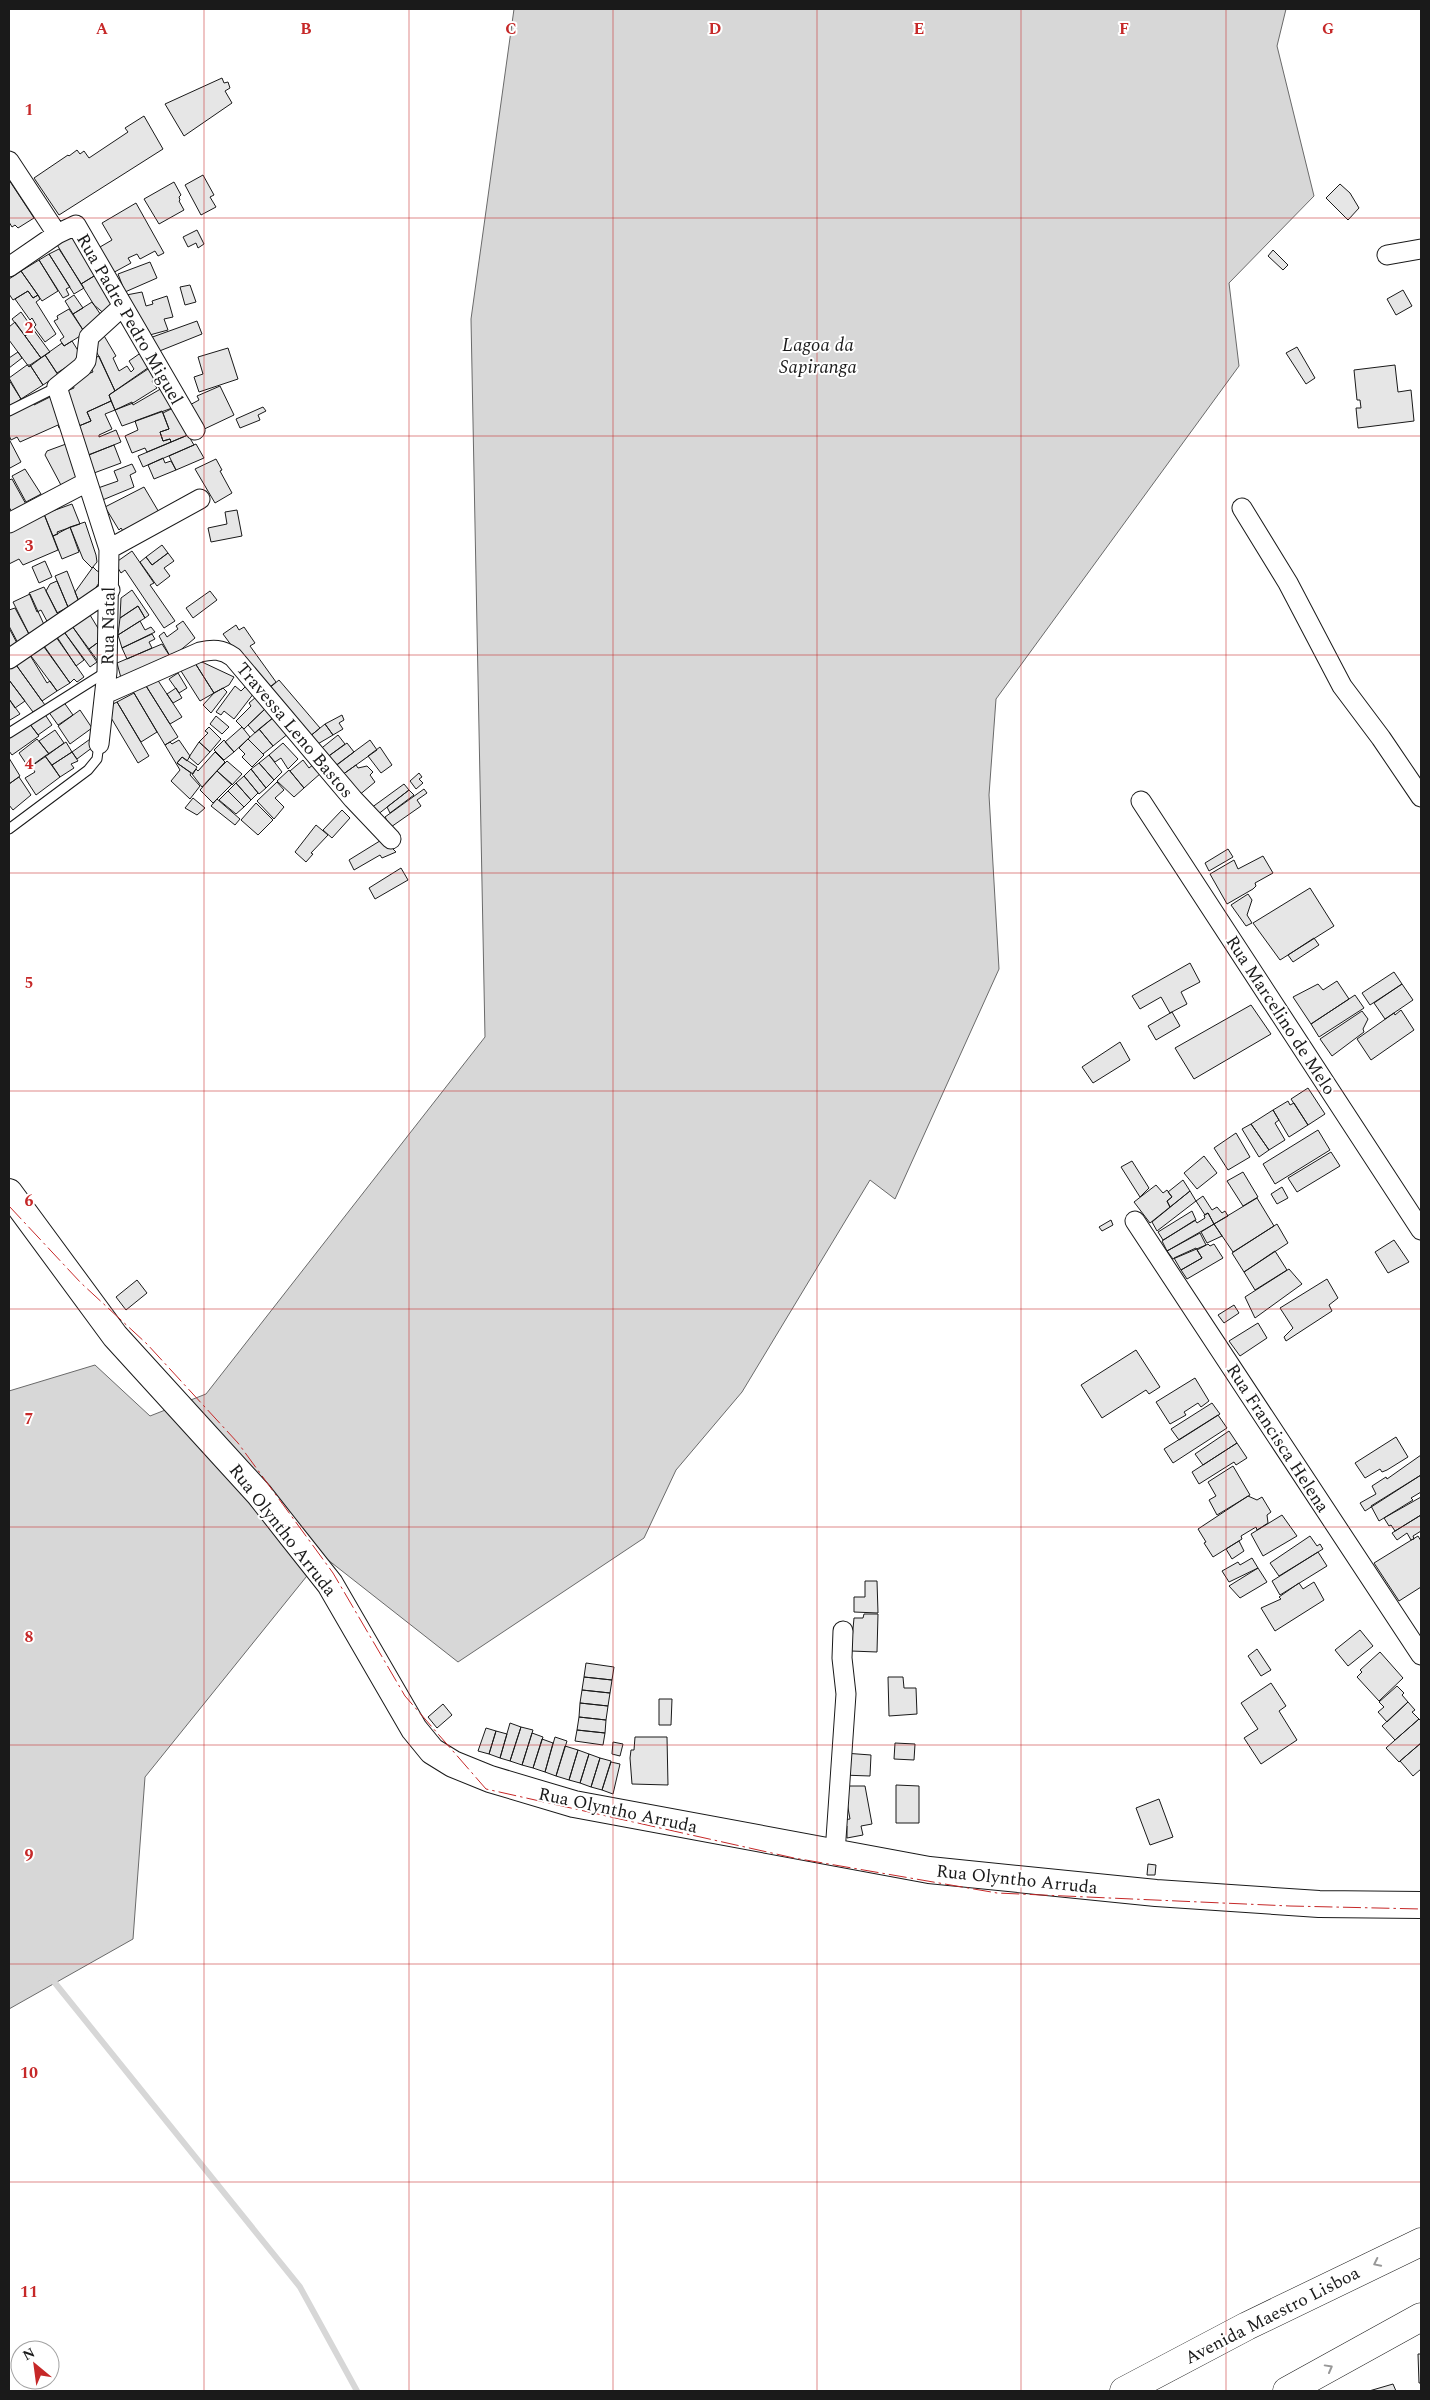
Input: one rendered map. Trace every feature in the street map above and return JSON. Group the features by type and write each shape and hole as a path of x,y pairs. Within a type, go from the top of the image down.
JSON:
{"highway":[{"name":"Avenida Maestro Lisboa","path":"1124,2391 1146,2383 1247,2326 1421,2242"},
{"path":"1287,2391 1421,2317"}],"street":[{"path":"9,161 57,234 9,267"},
{"name":"Rua Padre Pedro Miguel","path":"57,234 76,226 195,430"},
{"path":"1387,256 1421,249"},
{"path":"57,387 82,367 86,361 89,337 123,306"},
{"name":"Rua Natal","path":"57,387 109,549 110,590 107,672 99,744"},
{"path":"9,523 86,482"},
{"path":"109,549 200,499"},
{"path":"1242,508 1288,583 1342,686 1381,738 1421,797"},
{"path":"9,659 110,590"},
{"name":"Travessa Leno Bastos","path":"105,694 200,652 212,649 226,651 353,799 391,839"},
{"name":"Rua Marcelino de Melo","path":"1141,801 1421,1230"},
{"name":"Rua Olyntho Arruda","path":"9,1192 115,1336 259,1494 330,1584 414,1729 432,1751 453,1764 490,1779 574,1804 929,1870 1156,1894 1319,1904 1421,1905"},
{"name":"Rua Francisca Helena","path":"1135,1221 1421,1655"},
{"path":"835,1853 846,1694 842,1658 843,1632"}],"lane":[{"path":"9,411 57,387"},
{"path":"9,733 107,672"},
{"name":"Rua Natal","path":"9,829 88,770 97,759 99,744"}],"water":[{"name":"Lagoa da Sapiranga","path":"514,9 1286,9 1277,46 1314,196 1229,283 1239,366 996,699 989,795 999,969 895,1199 870,1180 742,1392 676,1470 644,1538 458,1662 323,1556 145,1777 133,1939 9,2009 9,1391 95,1365 150,1416 206,1394 485,1037 471,319"}],"building":[{"path":"222,78 224,83 228,82 230,88 225,91 232,103 184,136 165,104"},
{"path":"144,116 163,149 59,215 34,178 77,150 80,154 84,151 89,158 128,132 125,128"},
{"path":"203,175 214,195 210,197 216,207 201,215 185,185"},
{"path":"9,180 34,218 18,228 15,225 12,227 9,222"},
{"path":"174,182 181,195 179,201 184,210 159,224 144,199"},
{"path":"1340,184 1350,193 1359,208 1348,220 1326,198"},
{"path":"136,203 164,253 158,256 155,251 140,259 137,254 128,258 131,263 109,275 100,247 112,240 102,223"},
{"path":"197,230 204,244 198,248 196,243 188,247 183,237"},
{"path":"75,232 99,273 81,284 56,243"},
{"path":"59,249 84,288 74,294 49,254"},
{"path":"1273,250 1288,265 1283,270 1268,256"},
{"path":"49,254 70,287 66,289 69,295 63,298 39,260"},
{"path":"39,260 58,291 42,301 21,271"},
{"path":"150,262 157,278 125,292 118,274"},
{"path":"21,271 38,295 33,298 28,291 13,300 9,294 9,279"},
{"path":"99,273 116,306 106,315 94,305 81,284"},
{"path":"190,285 196,302 185,305 180,287"},
{"path":"1403,290 1412,306 1396,315 1387,299"},
{"path":"28,291 33,298 38,295 40,299 36,302 56,334 45,342 34,327 36,325 32,318 30,320 15,299"},
{"path":"142,292 146,306 153,304 152,301 167,296 173,317 164,319 168,330 146,336 139,314 133,316 121,296"},
{"path":"74,295 83,308 73,314 65,301"},
{"path":"92,302 103,318 85,333 73,314"},
{"path":"69,309 85,333 64,346 60,340 64,337 54,321 58,319 57,316"},
{"path":"21,312 33,329 25,336 12,319"},
{"path":"197,321 202,334 157,352 147,339"},
{"path":"15,322 41,358 29,367 9,340 9,327"},
{"path":"33,329 50,352 41,358 25,336"},
{"path":"103,334 116,356 113,358 119,371 127,366 131,372 134,369 129,361 142,352 151,367 115,391 91,340"},
{"path":"72,341 82,357 57,373 45,355 62,343 64,346"},
{"path":"1297,347 1315,378 1306,384 1286,353"},
{"path":"228,348 238,379 199,392 194,377 203,374 198,357"},
{"path":"18,352 22,358 9,368 9,358"},
{"path":"45,355 58,375 43,385 30,365"},
{"path":"99,356 115,391 109,395 111,401 87,412 91,421 74,428 62,393 74,388 72,380 93,372 88,361"},
{"path":"27,365 30,365 43,385 21,399 9,378"},
{"path":"152,365 159,376 152,381 157,388 133,403 115,410 109,395"},
{"path":"1395,365 1398,392 1411,390 1414,421 1358,428 1356,408 1361,408 1360,400 1357,400 1354,370"},
{"path":"9,380 21,399 9,407"},
{"path":"220,386 234,415 198,432 186,407 199,400 197,396"},
{"path":"164,387 175,407 122,426 115,410 132,402 133,405"},
{"path":"52,396 64,425 59,428 58,425 20,442 17,437 11,440 9,435 9,413 33,401 34,405"},
{"path":"111,401 115,410 105,414 112,429 99,435 99,437 116,430 121,442 84,457 74,428 91,421 87,412"},
{"path":"175,407 190,434 171,442 170,439 163,441 160,432 169,429 163,413"},
{"path":"263,407 266,411 258,415 260,420 240,428 236,419"},
{"path":"162,411 169,429 160,432 163,441 170,439 171,442 147,452 145,448 132,453 125,436 138,430 135,421"},
{"path":"188,435 194,445 143,467 138,456"},
{"path":"9,439 21,462 10,468 9,466"},
{"path":"66,444 79,478 62,487 45,455 47,451"},
{"path":"196,444 204,458 176,470 169,456"},
{"path":"114,445 121,463 94,473 88,455"},
{"path":"163,458 165,463 171,461 176,470 154,479 148,465"},
{"path":"216,459 232,493 215,503 195,469"},
{"path":"132,464 136,472 130,475 134,487 100,501 98,488 118,481 114,471"},
{"path":"25,469 41,494 26,502 12,476"},
{"path":"12,479 27,506 13,514 9,507 9,480"},
{"path":"144,487 160,514 125,534 121,528 119,530 105,507"},
{"path":"72,504 80,524 57,532 58,534 53,536 44,514"},
{"path":"237,510 242,536 211,542 208,528 227,524 225,512"},
{"path":"44,514 58,550 23,565 19,559 9,564 9,530"},
{"path":"85,522 96,555 97,562 92,568 83,559 70,527"},
{"path":"70,527 79,552 62,559 53,536"},
{"path":"162,545 168,553 152,565 146,557"},
{"path":"132,551 154,583 150,585 175,621 164,628 125,570 121,573 115,563"},
{"path":"168,553 174,561 164,568 170,576 157,586 140,562 146,557 152,565"},
{"path":"45,561 52,577 39,583 32,567"},
{"path":"93,567 101,572 99,583 90,596 80,604 75,592"},
{"path":"67,571 79,602 68,607 55,576"},
{"path":"57,581 68,607 57,613 46,591 50,584"},
{"path":"44,587 60,618 49,625 41,610 37,612 29,593"},
{"path":"132,590 149,615 145,618 138,606 120,618 121,598"},
{"path":"210,591 217,600 193,618 186,608"},
{"path":"30,594 46,629 31,638 13,602"},
{"path":"138,606 145,618 118,635 120,618"},
{"path":"15,608 31,638 19,645 9,626 9,610"},
{"path":"90,615 104,638 89,649 72,626"},
{"path":"140,621 145,630 151,627 155,632 122,648 118,635"},
{"path":"183,621 195,638 171,658 159,636 164,632 167,637 178,629 176,626"},
{"path":"70,623 97,662 90,667 62,629"},
{"path":"236,625 239,630 244,627 255,643 250,646 276,682 265,691 223,634"},
{"path":"9,628 18,645 9,651"},
{"path":"62,629 84,660 76,666 55,634"},
{"path":"152,634 155,639 149,642 152,648 127,659 122,648"},
{"path":"56,637 84,677 77,682 74,679 70,683 44,647"},
{"path":"104,638 100,664 89,649"},
{"path":"42,643 70,683 57,691 31,656"},
{"path":"162,644 171,658 121,678 117,663"},
{"path":"28,652 47,683 50,681 57,691 42,701 14,662"},
{"path":"14,662 45,705 33,712 9,680 9,666"},
{"path":"202,662 234,677 229,685 214,693 195,663"},
{"path":"195,663 214,693 200,701 181,671"},
{"path":"178,673 187,688 179,693 169,679"},
{"path":"157,679 182,717 170,724 146,686"},
{"path":"9,680 25,701 15,708 9,699"},
{"path":"279,680 320,728 309,737 267,690"},
{"path":"143,681 178,737 165,745 131,688"},
{"path":"235,686 241,691 246,686 254,693 234,719 224,711 221,715 216,712"},
{"path":"176,688 182,698 173,703 167,694"},
{"path":"223,688 227,692 211,713 203,705 214,693"},
{"path":"134,693 157,732 141,742 117,702"},
{"path":"256,697 266,708 244,729 236,721 251,706 249,703"},
{"path":"9,699 20,714 10,720 9,718"},
{"path":"63,701 73,715 58,725 48,711"},
{"path":"117,702 149,756 138,763 107,711 109,706"},
{"path":"266,708 274,717 255,733 248,725"},
{"path":"80,710 92,728 70,744 58,726"},
{"path":"44,713 52,725 38,735 29,723"},
{"path":"342,715 344,720 339,723 343,729 333,735 325,724"},
{"path":"216,716 229,727 222,734 210,724"},
{"path":"274,717 289,733 273,746 259,729"},
{"path":"29,723 39,736 12,755 9,751 9,738"},
{"path":"325,724 333,735 316,745 309,737"},
{"path":"209,727 221,739 210,752 199,742 208,733 205,731"},
{"path":"242,727 250,737 234,752 225,742"},
{"path":"259,729 273,746 263,754 248,739"},
{"path":"55,730 64,743 49,754 39,741"},
{"path":"338,735 345,744 326,758 318,751"},
{"path":"93,737 93,747 77,759 72,752"},
{"path":"37,739 49,754 29,768 19,753"},
{"path":"248,739 264,755 252,767 242,757 245,754 239,748"},
{"path":"179,740 190,756 187,761 182,757 177,763 191,773 190,775 200,786 190,799 171,781 180,770 165,745"},
{"path":"224,740 234,752 224,760 214,750"},
{"path":"370,740 377,750 342,775 335,766"},
{"path":"66,742 72,752 52,765 45,756"},
{"path":"199,742 210,752 198,765 189,757"},
{"path":"283,743 298,759 288,769 281,758 275,762 269,755"},
{"path":"347,743 354,752 333,768 326,758"},
{"path":"380,747 392,765 381,773 368,756"},
{"path":"72,752 78,761 71,764 74,768 60,777 52,765"},
{"path":"215,752 225,762 202,787 192,774 196,769 198,771"},
{"path":"269,755 282,772 274,780 259,763"},
{"path":"45,756 60,777 36,795 25,778 35,772 31,766"},
{"path":"182,757 197,767 193,774 177,763"},
{"path":"9,758 20,776 9,784"},
{"path":"303,760 309,768 314,764 321,773 304,788 290,771"},
{"path":"227,761 242,774 232,785 217,771"},
{"path":"259,763 274,780 266,788 251,769"},
{"path":"356,765 358,768 367,766 373,772 370,775 375,782 358,796 342,775"},
{"path":"251,769 266,788 259,794 244,776"},
{"path":"289,770 304,788 294,797 277,781"},
{"path":"217,771 232,784 213,803 200,790"},
{"path":"419,773 422,777 419,779 423,783 416,789 410,781"},
{"path":"244,776 258,793 251,800 236,783"},
{"path":"19,777 31,795 13,810 9,805 9,784"},
{"path":"277,782 284,790 275,798 284,807 274,819 257,801"},
{"path":"236,783 251,800 244,807 228,791"},
{"path":"404,784 409,790 377,815 371,808"},
{"path":"424,789 427,793 417,800 421,806 391,827 385,817"},
{"path":"409,790 414,795 390,813 387,807"},
{"path":"228,791 244,807 236,814 219,800"},
{"path":"193,798 205,808 197,815 185,808"},
{"path":"217,799 240,819 235,825 211,806"},
{"path":"256,803 273,820 258,835 241,820"},
{"path":"342,810 350,818 332,838 323,830"},
{"path":"316,825 328,835 311,853 313,854 306,862 295,852"},
{"path":"383,839 396,852 382,858 380,855 354,870 349,860"},
{"path":"1228,849 1233,857 1209,871 1205,863"},
{"path":"1263,856 1273,873 1255,883 1256,886 1253,889 1227,904 1210,874 1234,860 1238,869"},
{"path":"401,868 408,880 375,899 369,888"},
{"path":"1310,888 1334,926 1280,960 1253,923"},
{"path":"1248,894 1252,900 1247,915 1252,923 1246,926 1231,905"},
{"path":"1314,938 1319,945 1293,962 1288,955"},
{"path":"1190,963 1200,982 1181,992 1187,1004 1170,1013 1161,997 1140,1009 1132,996"},
{"path":"1394,972 1402,984 1370,1005 1362,993"},
{"path":"1337,981 1349,999 1311,1024 1293,997 1318,984 1323,990"},
{"path":"1402,984 1413,1000 1385,1019 1374,1003"},
{"path":"1355,995 1364,1008 1319,1037 1311,1024"},
{"path":"1251,1005 1271,1034 1194,1079 1175,1048"},
{"path":"1401,1010 1414,1030 1371,1060 1357,1039"},
{"path":"1362,1011 1368,1019 1363,1029 1364,1032 1332,1056 1320,1039"},
{"path":"1172,1012 1180,1026 1156,1040 1148,1026"},
{"path":"1120,1042 1130,1060 1093,1083 1082,1067"},
{"path":"1308,1088 1325,1114 1308,1125 1291,1099"},
{"path":"1288,1101 1290,1105 1294,1103 1308,1125 1289,1137 1273,1110"},
{"path":"1273,1110 1279,1120 1275,1123 1285,1140 1269,1150 1251,1124"},
{"path":"1251,1124 1269,1150 1259,1157 1242,1129"},
{"path":"1318,1130 1330,1150 1275,1184 1263,1164"},
{"path":"1236,1133 1250,1157 1228,1170 1214,1148"},
{"path":"1331,1152 1340,1166 1297,1192 1288,1178"},
{"path":"1204,1156 1217,1173 1197,1189 1184,1173"},
{"path":"1132,1161 1149,1188 1140,1197 1121,1167"},
{"path":"1243,1172 1258,1197 1243,1206 1227,1181"},
{"path":"1183,1180 1190,1191 1170,1207 1167,1201 1172,1197 1168,1192"},
{"path":"1156,1185 1163,1193 1167,1190 1172,1197 1167,1201 1170,1207 1150,1223 1134,1202"},
{"path":"1282,1187 1288,1198 1277,1204 1271,1194"},
{"path":"1190,1191 1196,1201 1157,1231 1152,1222"},
{"path":"1203,1196 1212,1210 1217,1207 1222,1213 1225,1211 1228,1216 1214,1224 1208,1213 1205,1215 1196,1201"},
{"path":"1257,1198 1274,1226 1233,1252 1214,1224"},
{"path":"1192,1211 1196,1220 1163,1240 1158,1232"},
{"path":"1208,1213 1214,1224 1167,1251 1162,1241 1195,1220 1197,1223 1205,1218 1204,1215"},
{"path":"1111,1220 1113,1225 1102,1231 1099,1227"},
{"path":"1214,1224 1222,1236 1207,1243 1201,1232"},
{"path":"1277,1224 1288,1243 1244,1272 1232,1253"},
{"path":"1200,1233 1206,1245 1173,1259 1167,1251"},
{"path":"1394,1240 1409,1262 1388,1273 1375,1252"},
{"path":"1208,1244 1210,1246 1214,1244 1223,1258 1187,1279 1181,1270 1202,1258 1197,1250"},
{"path":"1196,1248 1202,1258 1181,1270 1174,1258"},
{"path":"1275,1251 1287,1270 1255,1290 1244,1272"},
{"path":"1289,1269 1302,1284 1255,1318 1245,1297"},
{"path":"1327,1279 1338,1298 1329,1305 1332,1311 1286,1341 1284,1337 1293,1328 1280,1308"},
{"path":"137,1280 147,1293 126,1310 116,1297"},
{"path":"1234,1305 1239,1313 1224,1323 1218,1315"},
{"path":"1258,1323 1267,1338 1240,1356 1229,1341"},
{"path":"1136,1350 1160,1387 1149,1394 1146,1390 1102,1418 1081,1385"},
{"path":"1195,1378 1209,1401 1201,1407 1198,1403 1184,1412 1186,1415 1170,1424 1156,1402"},
{"path":"1212,1403 1220,1414 1179,1440 1171,1429"},
{"path":"1218,1415 1227,1428 1173,1463 1164,1449"},
{"path":"1229,1431 1237,1443 1203,1465 1195,1454"},
{"path":"1396,1437 1408,1457 1387,1470 1382,1472 1380,1469 1365,1478 1355,1463"},
{"path":"1237,1443 1247,1458 1236,1465 1234,1462 1199,1484 1192,1472"},
{"path":"1421,1455 1421,1475 1365,1511 1360,1503 1376,1494 1372,1486 1386,1477 1387,1479"},
{"path":"1233,1466 1250,1495 1217,1515 1209,1500 1216,1496 1208,1482"},
{"path":"1421,1475 1421,1492 1411,1498 1413,1500 1379,1521 1371,1506"},
{"path":"1248,1496 1257,1500 1262,1497 1271,1512 1267,1515 1268,1523 1257,1530 1256,1527 1241,1536 1242,1539 1213,1557 1198,1529"},
{"path":"1421,1497 1421,1515 1395,1531 1391,1525 1389,1526 1384,1518"},
{"path":"1282,1515 1297,1536 1263,1556 1251,1534"},
{"path":"1421,1515 1421,1531 1413,1536 1414,1539 1411,1540 1407,1533 1397,1540 1392,1533"},
{"path":"1310,1536 1317,1546 1320,1544 1323,1549 1279,1576 1270,1563"},
{"path":"1418,1536 1421,1541 1421,1587 1399,1601 1374,1563"},
{"path":"1239,1541 1244,1551 1232,1559 1226,1549"},
{"path":"1318,1552 1327,1566 1280,1595 1272,1581"},
{"path":"1252,1558 1258,1568 1229,1582 1222,1571 1238,1562 1240,1565"},
{"path":"1258,1568 1267,1582 1240,1598 1229,1586"},
{"path":"865,1581 877,1581 878,1613 854,1612 854,1597 865,1597"},
{"path":"1314,1582 1324,1600 1275,1631 1261,1608 1281,1599 1279,1597 1299,1583 1303,1589"},
{"path":"864,1614 878,1614 877,1652 851,1651 854,1618 863,1618"},
{"path":"1360,1630 1373,1646 1348,1666 1335,1650"},
{"path":"1257,1649 1271,1670 1261,1676 1248,1656"},
{"path":"1380,1652 1403,1678 1379,1701 1357,1677 1362,1672 1360,1670"},
{"path":"586,1663 614,1667 612,1680 584,1677"},
{"path":"584,1677 612,1680 610,1693 582,1690"},
{"path":"888,1677 903,1677 904,1688 916,1688 917,1714 889,1716"},
{"path":"1271,1683 1286,1706 1279,1711 1297,1740 1261,1764 1244,1738 1258,1729 1241,1703"},
{"path":"1397,1686 1404,1693 1402,1695 1408,1702 1387,1722 1378,1712 1384,1707 1379,1702"},
{"path":"582,1690 610,1693 608,1706 580,1703"},
{"path":"659,1699 672,1699 671,1725 659,1725"},
{"path":"1408,1702 1415,1710 1412,1712 1419,1719 1395,1740 1382,1726"},
{"path":"580,1703 608,1706 606,1720 579,1717"},
{"path":"443,1704 452,1715 437,1728 428,1717"},
{"path":"579,1717 606,1720 605,1733 577,1730"},
{"path":"1419,1719 1421,1721 1421,1743 1399,1762 1386,1748"},
{"path":"510,1723 521,1727 510,1761 500,1758"},
{"path":"521,1727 533,1730 522,1765 510,1761"},
{"path":"486,1728 496,1731 489,1754 478,1751"},
{"path":"577,1730 605,1733 603,1745 575,1741"},
{"path":"496,1731 507,1734 500,1758 489,1754"},
{"path":"532,1733 543,1737 533,1768 522,1765"},
{"path":"555,1737 567,1741 556,1776 545,1772"},
{"path":"635,1737 667,1737 668,1785 632,1784 630,1758 631,1750 634,1750"},
{"path":"542,1739 553,1743 545,1772 533,1768"},
{"path":"613,1742 623,1744 620,1756 612,1754"},
{"path":"895,1743 915,1744 914,1760 894,1759"},
{"path":"1421,1743 1421,1769 1413,1776 1400,1761"},
{"path":"565,1746 578,1750 569,1780 556,1776"},
{"path":"578,1750 589,1754 580,1783 569,1780"},
{"path":"844,1753 871,1755 870,1776 842,1775"},
{"path":"589,1754 600,1758 591,1787 580,1783"},
{"path":"600,1758 611,1761 602,1790 591,1787"},
{"path":"611,1762 620,1764 613,1794 602,1790"},
{"path":"896,1785 919,1786 919,1823 896,1823"},
{"path":"844,1786 865,1786 872,1824 861,1826 863,1835 847,1838 847,1826 843,1827 842,1820 850,1819"},
{"path":"1159,1799 1173,1837 1150,1845 1136,1808"},
{"path":"1148,1864 1156,1865 1155,1875 1147,1875"},
{"path":"1418,2354 1421,2354 1421,2383 1419,2383"},
{"path":"1393,2384 1396,2391 1369,2391"}],"waterway":[{"path":"51,1978 300,2287 357,2391"}],"power":[{"path":"9,1206 81,1283 147,1344 238,1443 333,1573 405,1696 486,1789 794,1858 997,1893 1290,1906 1421,1909"}]}
